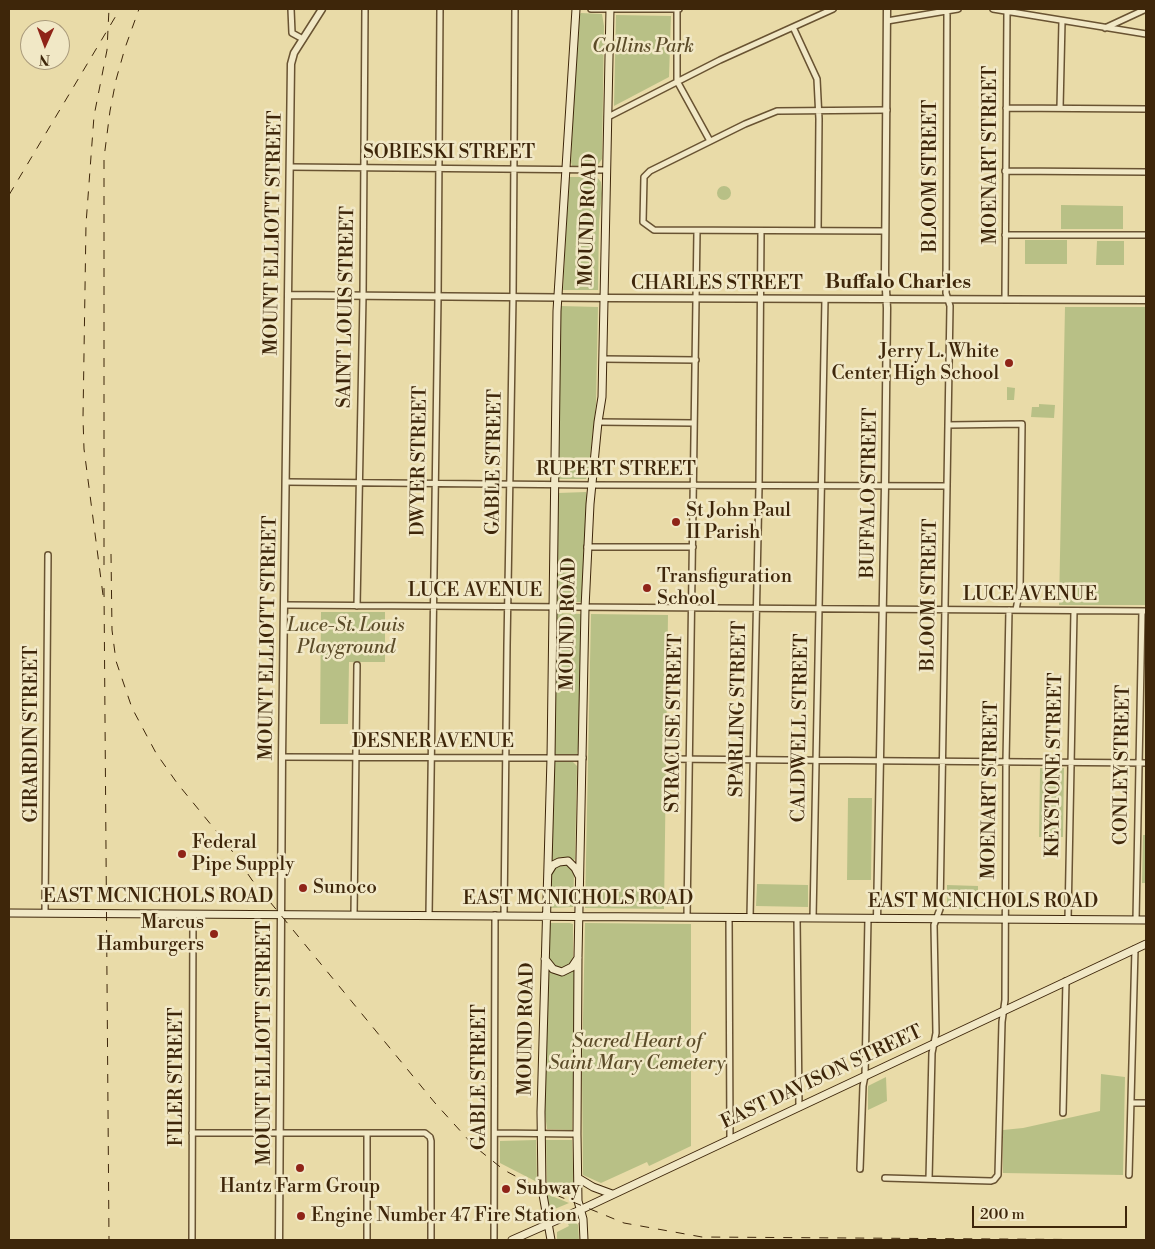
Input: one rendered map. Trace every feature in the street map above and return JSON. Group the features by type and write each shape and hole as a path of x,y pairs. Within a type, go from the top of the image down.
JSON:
{"main road":[{"name":"MOUND ROAD","path":"551,1240 542,1189 542,1134 551,758 558,298 576,9"},
{"name":"MOUND ROAD","path":"584,1240 583,1219 580,1210 577,1134 578,957 585,608 587,547 602,397 610,9"},
{"path":"547,874 553,865 559,862 568,862 575,868 580,879"},
{"name":"EAST MCNICHOLS ROAD","path":"9,913 429,914 1146,920"},
{"name":"EAST DAVISON STREET","path":"512,1240 580,1210 1146,944"},
{"path":"545,959 553,969 562,972 572,967 578,957"},
{"path":"578,1178 584,1183 612,1194"}],"street":[{"path":"291,9 292,33 303,39"},
{"name":"MOUNT ELLIOTT STREET","path":"279,1240 282,757 291,64 294,53 322,9"},
{"name":"SAINT LOUIS STREET","path":"357,606 363,296 365,9"},
{"name":"DWYER STREET","path":"429,914 438,297 440,9"},
{"name":"GABLE STREET","path":"504,915 515,9"},
{"path":"591,9 678,9 677,81 710,141"},
{"path":"608,117 677,81 833,9"},
{"name":"BUFFALO STREET","path":"877,918 885,486 887,9"},
{"path":"887,22 958,9"},
{"path":"993,9 1146,34"},
{"path":"1104,28 1146,9"},
{"name":"BLOOM STREET","path":"929,1179 932,1055 936,1033 934,925 940,912 950,306 946,293 947,11"},
{"name":"MOENART STREET","path":"1005,300 1007,11"},
{"path":"1060,108 1062,21"},
{"path":"793,27 817,79 818,230"},
{"path":"1006,108 1146,109"},
{"path":"885,231 654,230 643,222 644,177 650,171 710,141 777,111 886,110"},
{"name":"SOBIESKI STREET","path":"290,167 607,170"},
{"path":"1006,171 1146,172"},
{"name":"SYRACUSE STREET","path":"687,916 697,231"},
{"name":"SPARLING STREET","path":"750,917 759,486 760,231"},
{"path":"1005,235 1146,235"},
{"name":"CHARLES STREET","path":"289,295 697,299 1146,300"},
{"name":"CALDWELL STREET","path":"814,918 820,486 825,299"},
{"path":"603,359 696,360"},
{"path":"598,422 694,423"},
{"path":"948,425 1022,424 1020,588 1016,610"},
{"name":"RUPERT STREET","path":"286,482 592,486 947,486"},
{"path":"587,547 693,547"},
{"name":"GIRARDIN STREET","path":"45,913 48,555"},
{"name":"LUCE AVENUE","path":"284,604 585,608 1144,611"},
{"name":"MOENART STREET","path":"929,1179 991,1181 998,1175 1002,1022 1004,1011 1009,610"},
{"name":"KEYSTONE STREET","path":"1068,919 1074,611"},
{"name":"CONLEY STREET","path":"1136,920 1138,763 1144,611"},
{"path":"354,915 356,665"},
{"name":"DESNER AVENUE","path":"282,757 583,758"},
{"path":"668,759 1146,763"},
{"name":"FILER STREET","path":"192,1240 193,914"},
{"name":"GABLE STREET","path":"494,1240 495,915"},
{"path":"729,917 730,1139"},
{"path":"797,918 799,1107"},
{"path":"860,1168 865,1076 868,918"},
{"path":"1129,1175 1135,949"},
{"path":"1063,1113 1066,982"},
{"path":"1131,1102 1146,1103"},
{"path":"192,1133 425,1133 431,1141 431,1240"},
{"path":"367,1133 367,1240"},
{"path":"495,1133 577,1134"},
{"path":"885,1178 929,1179"}],"green space":[{"path":"581,13 602,14 604,26 602,159 597,166 572,166 571,162 578,16"},
{"name":"Collins Park","path":"616,15 671,16 669,77 614,106"},
{"path":"569,177 597,177 601,182 598,290 563,290"},
{"path":"721,186 727,186 731,193 727,200 721,200 717,196 717,190"},
{"path":"1061,205 1123,206 1123,229 1061,229"},
{"path":"1025,240 1067,240 1067,264 1025,264"},
{"path":"1097,241 1124,241 1124,265 1096,265"},
{"path":"560,306 598,307 596,404 586,479 558,479"},
{"path":"1065,307 1146,307 1146,605 1059,605"},
{"path":"1007,387 1015,388 1014,400 1007,400"},
{"path":"1039,404 1055,405 1054,418 1031,417 1032,407 1039,407"},
{"path":"586,492 582,602 556,602 558,493"},
{"name":"Luce-St. Louis Playground","path":"321,612 385,612 385,662 349,662 348,724 320,724"},
{"path":"555,613 582,614 579,744 577,754 575,755 555,755 554,753"},
{"path":"591,614 668,615 664,909 585,908"},
{"path":"573,762 577,766 575,859 573,861 561,857 550,862 553,763"},
{"path":"1040,768 1064,768 1063,837 1039,837"},
{"path":"848,798 872,798 871,880 847,880"},
{"path":"1143,835 1146,835 1146,883 1142,883"},
{"path":"558,864 565,864 571,867 574,874 573,907 550,908 551,869"},
{"path":"757,884 808,885 808,907 756,906"},
{"path":"947,885 978,886 978,909 947,909"},
{"path":"549,923 573,924 573,957 570,964 565,967 560,968 549,962"},
{"name":"Sacred Heart of Saint Mary Cemetery","path":"585,923 691,924 691,1146 649,1166 647,1162 601,1183 583,1175 582,1067"},
{"path":"573,970 576,972 572,1130 547,1129 544,1106 548,973 549,971 566,974"},
{"path":"1101,1074 1125,1077 1123,1175 1003,1173 1003,1130 1023,1128 1100,1111"},
{"path":"886,1077 887,1101 868,1110 868,1086"},
{"path":"536,1140 537,1182 500,1163 500,1141"},
{"path":"546,1140 572,1140 574,1198 547,1183"},
{"path":"547,1194 569,1203 550,1211"},
{"path":"575,1221 578,1225 579,1240 557,1240 557,1232"}],"railway":[{"path":"103,595 84,449 83,418 86,224 94,116 107,50 109,9"},
{"path":"9,195 120,9"},
{"path":"104,565 104,158 116,80 139,9"},
{"path":"111,554 112,630 116,661 132,708 156,753 177,783 230,848 252,880 435,1103 474,1146 504,1170 534,1186 624,1223 702,1237 1146,1240"},
{"path":"104,588 109,1240"}],"place":[{"name":"Jerry L. White Center High School","path":"1009,363"},
{"name":"St John Paul II Parish","path":"676,522"},
{"name":"Transfiguration School","path":"647,588"},
{"name":"Federal Pipe Supply","path":"182,854"},
{"name":"Sunoco","path":"303,888"},
{"name":"Marcus Hamburgers","path":"214,934"},
{"name":"Hantz Farm Group","path":"300,1168"},
{"name":"Subway","path":"506,1189"},
{"name":"Engine Number 47 Fire Station","path":"301,1216"}],"district":[{"name":"Buffalo Charles","path":"898,283"}]}
